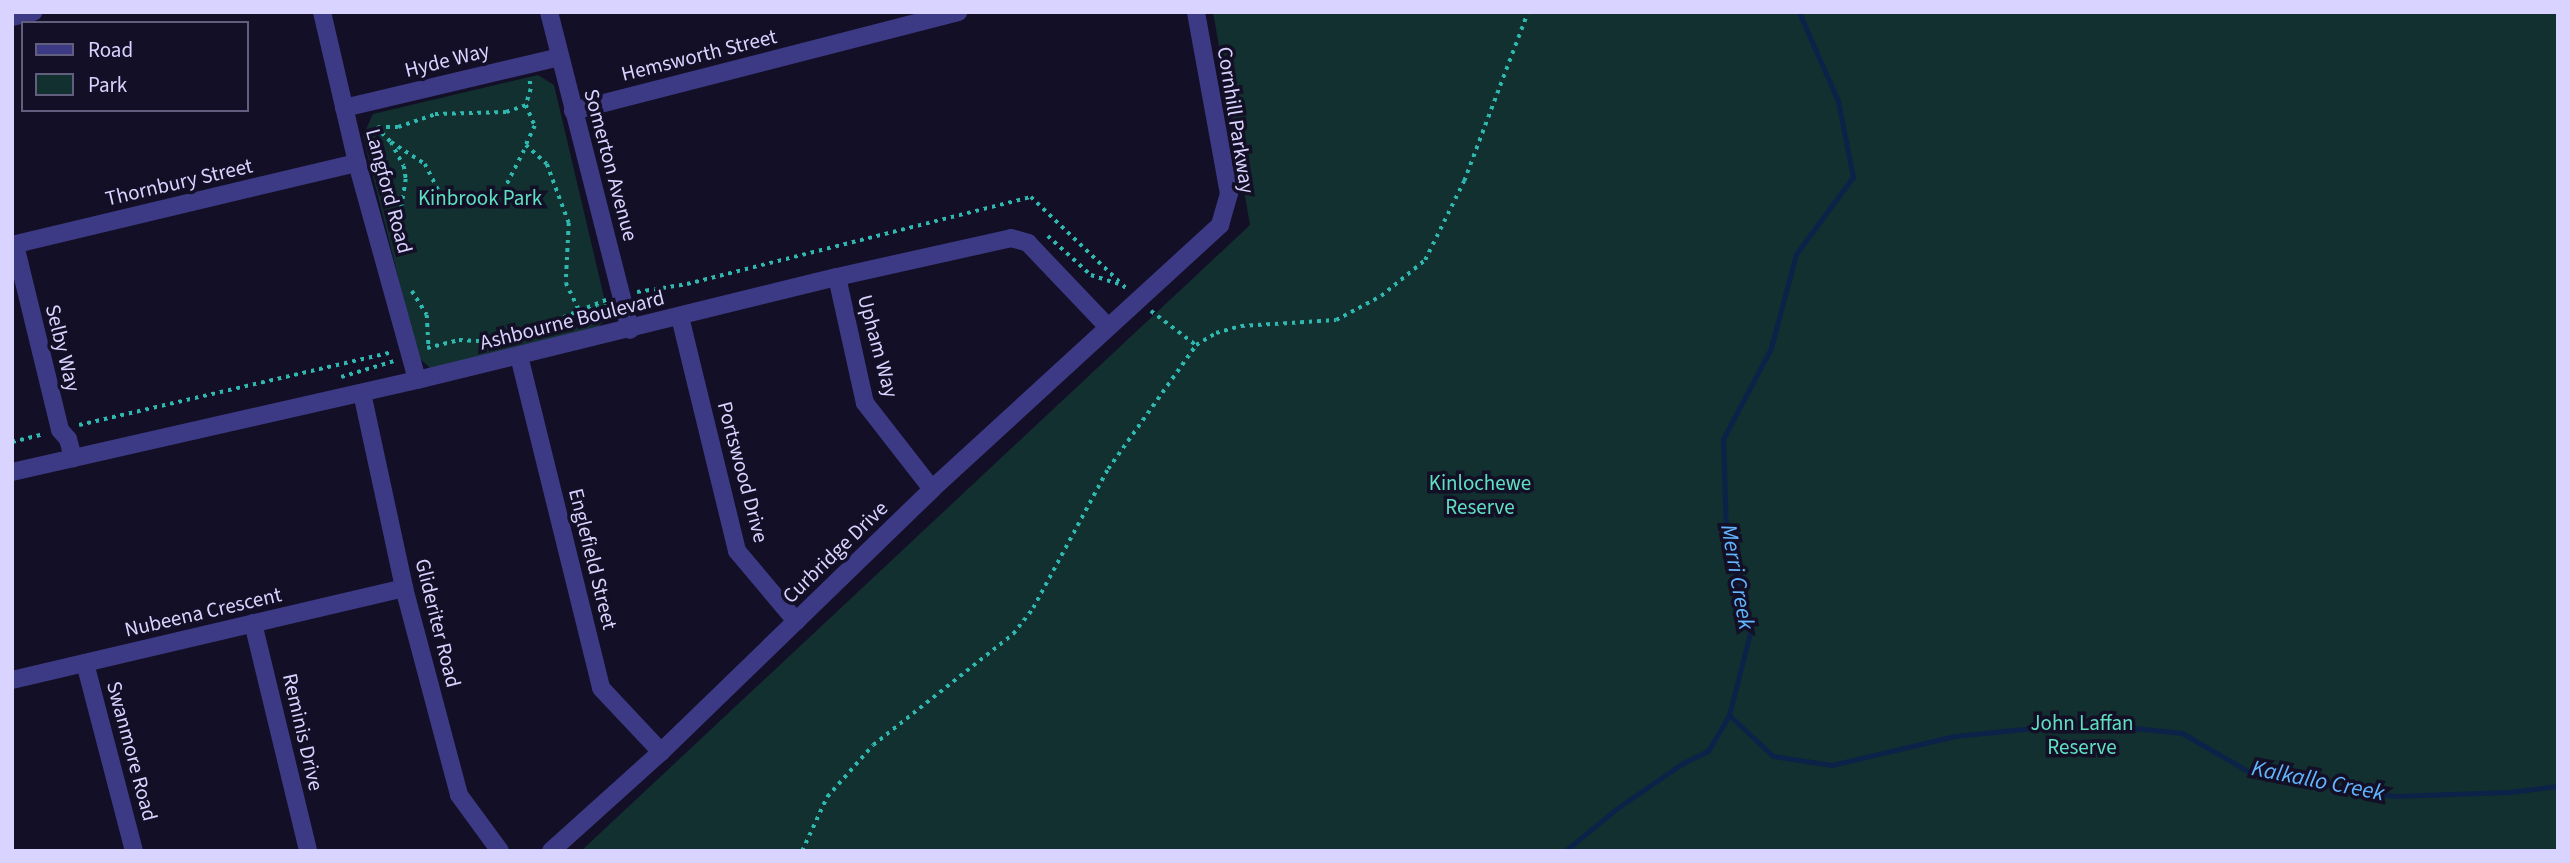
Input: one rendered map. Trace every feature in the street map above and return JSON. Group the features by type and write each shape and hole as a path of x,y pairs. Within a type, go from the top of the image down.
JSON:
{"street":[{"path":"12,17 33,12"},
{"name":"Langford Road","path":"321,12 357,163 417,380"},
{"name":"Somerton Avenue","path":"549,12 630,330"},
{"name":"Hemsworth Street","path":"573,111 960,12"},
{"name":"Cornhill Parkway","path":"1146,293 1220,225 1229,194 1196,12"},
{"name":"Hyde Way","path":"344,108 560,57"},
{"name":"Thornbury Street","path":"14,245 357,163"},
{"name":"Ashbourne Boulevard","path":"12,472 362,393 630,330 837,277 1011,239 1028,243 1108,327"},
{"name":"Selby Way","path":"14,245 60,430 68,439 73,458"},
{"name":"Upham Way","path":"837,277 865,403 932,489"},
{"name":"Curbridge Drive","path":"551,851 661,752 932,489 1146,293"},
{"name":"Portswood Drive","path":"680,317 737,551 796,621"},
{"name":"Englefield Street","path":"519,356 601,688 661,752"},
{"name":"Glideriter Road","path":"362,393 404,588 459,795 500,851"},
{"name":"Nubeena Crescent","path":"12,680 404,588"},
{"name":"Reminis Drive","path":"253,623 308,851"},
{"name":"Swanmore Road","path":"85,663 134,851"}],"path":[{"path":"802,851 827,797 873,746 1013,634 1033,608 1108,469 1196,345 1216,334 1241,326 1336,320 1381,296 1425,260 1464,181 1528,12"},
{"path":"391,142 425,164 441,196 478,201 503,191 535,126 526,104 531,89 526,65"},
{"path":"400,250 401,210 406,179 399,154 376,127 398,127 435,114 506,112 526,104"},
{"path":"526,145 547,164 569,223 566,283 578,308 587,317 598,321"},
{"path":"506,339 578,308 622,295 687,284 1031,197 1121,284"},
{"path":"406,282 426,315 430,348 417,380"},
{"path":"1146,293 1158,318 1196,345"},
{"path":"12,442 409,348 430,348 459,340 495,342"}],"green space":[{"path":"1213,12 2558,12 2558,851 581,851 1250,225"},
{"name":"Kinbrook Park","path":"538,75 554,85 608,314 598,328 431,369 418,357 363,136 373,114"}],"waterway":[{"name":"Merri Creek","path":"1565,851 1616,809 1683,763 1708,751 1729,715 1750,633 1726,533 1723,439 1771,348 1796,254 1853,177 1838,101 1799,12"},
{"name":"Kalkallo Creek","path":"1729,715 1773,756 1832,765 1955,736 2084,723 2182,733 2251,773 2394,796 2509,792 2558,786"}],"park label":[{"name":"Kinlochewe Reserve","path":"1480,495"},
{"name":"John Laffan Reserve","path":"2082,735"}]}
